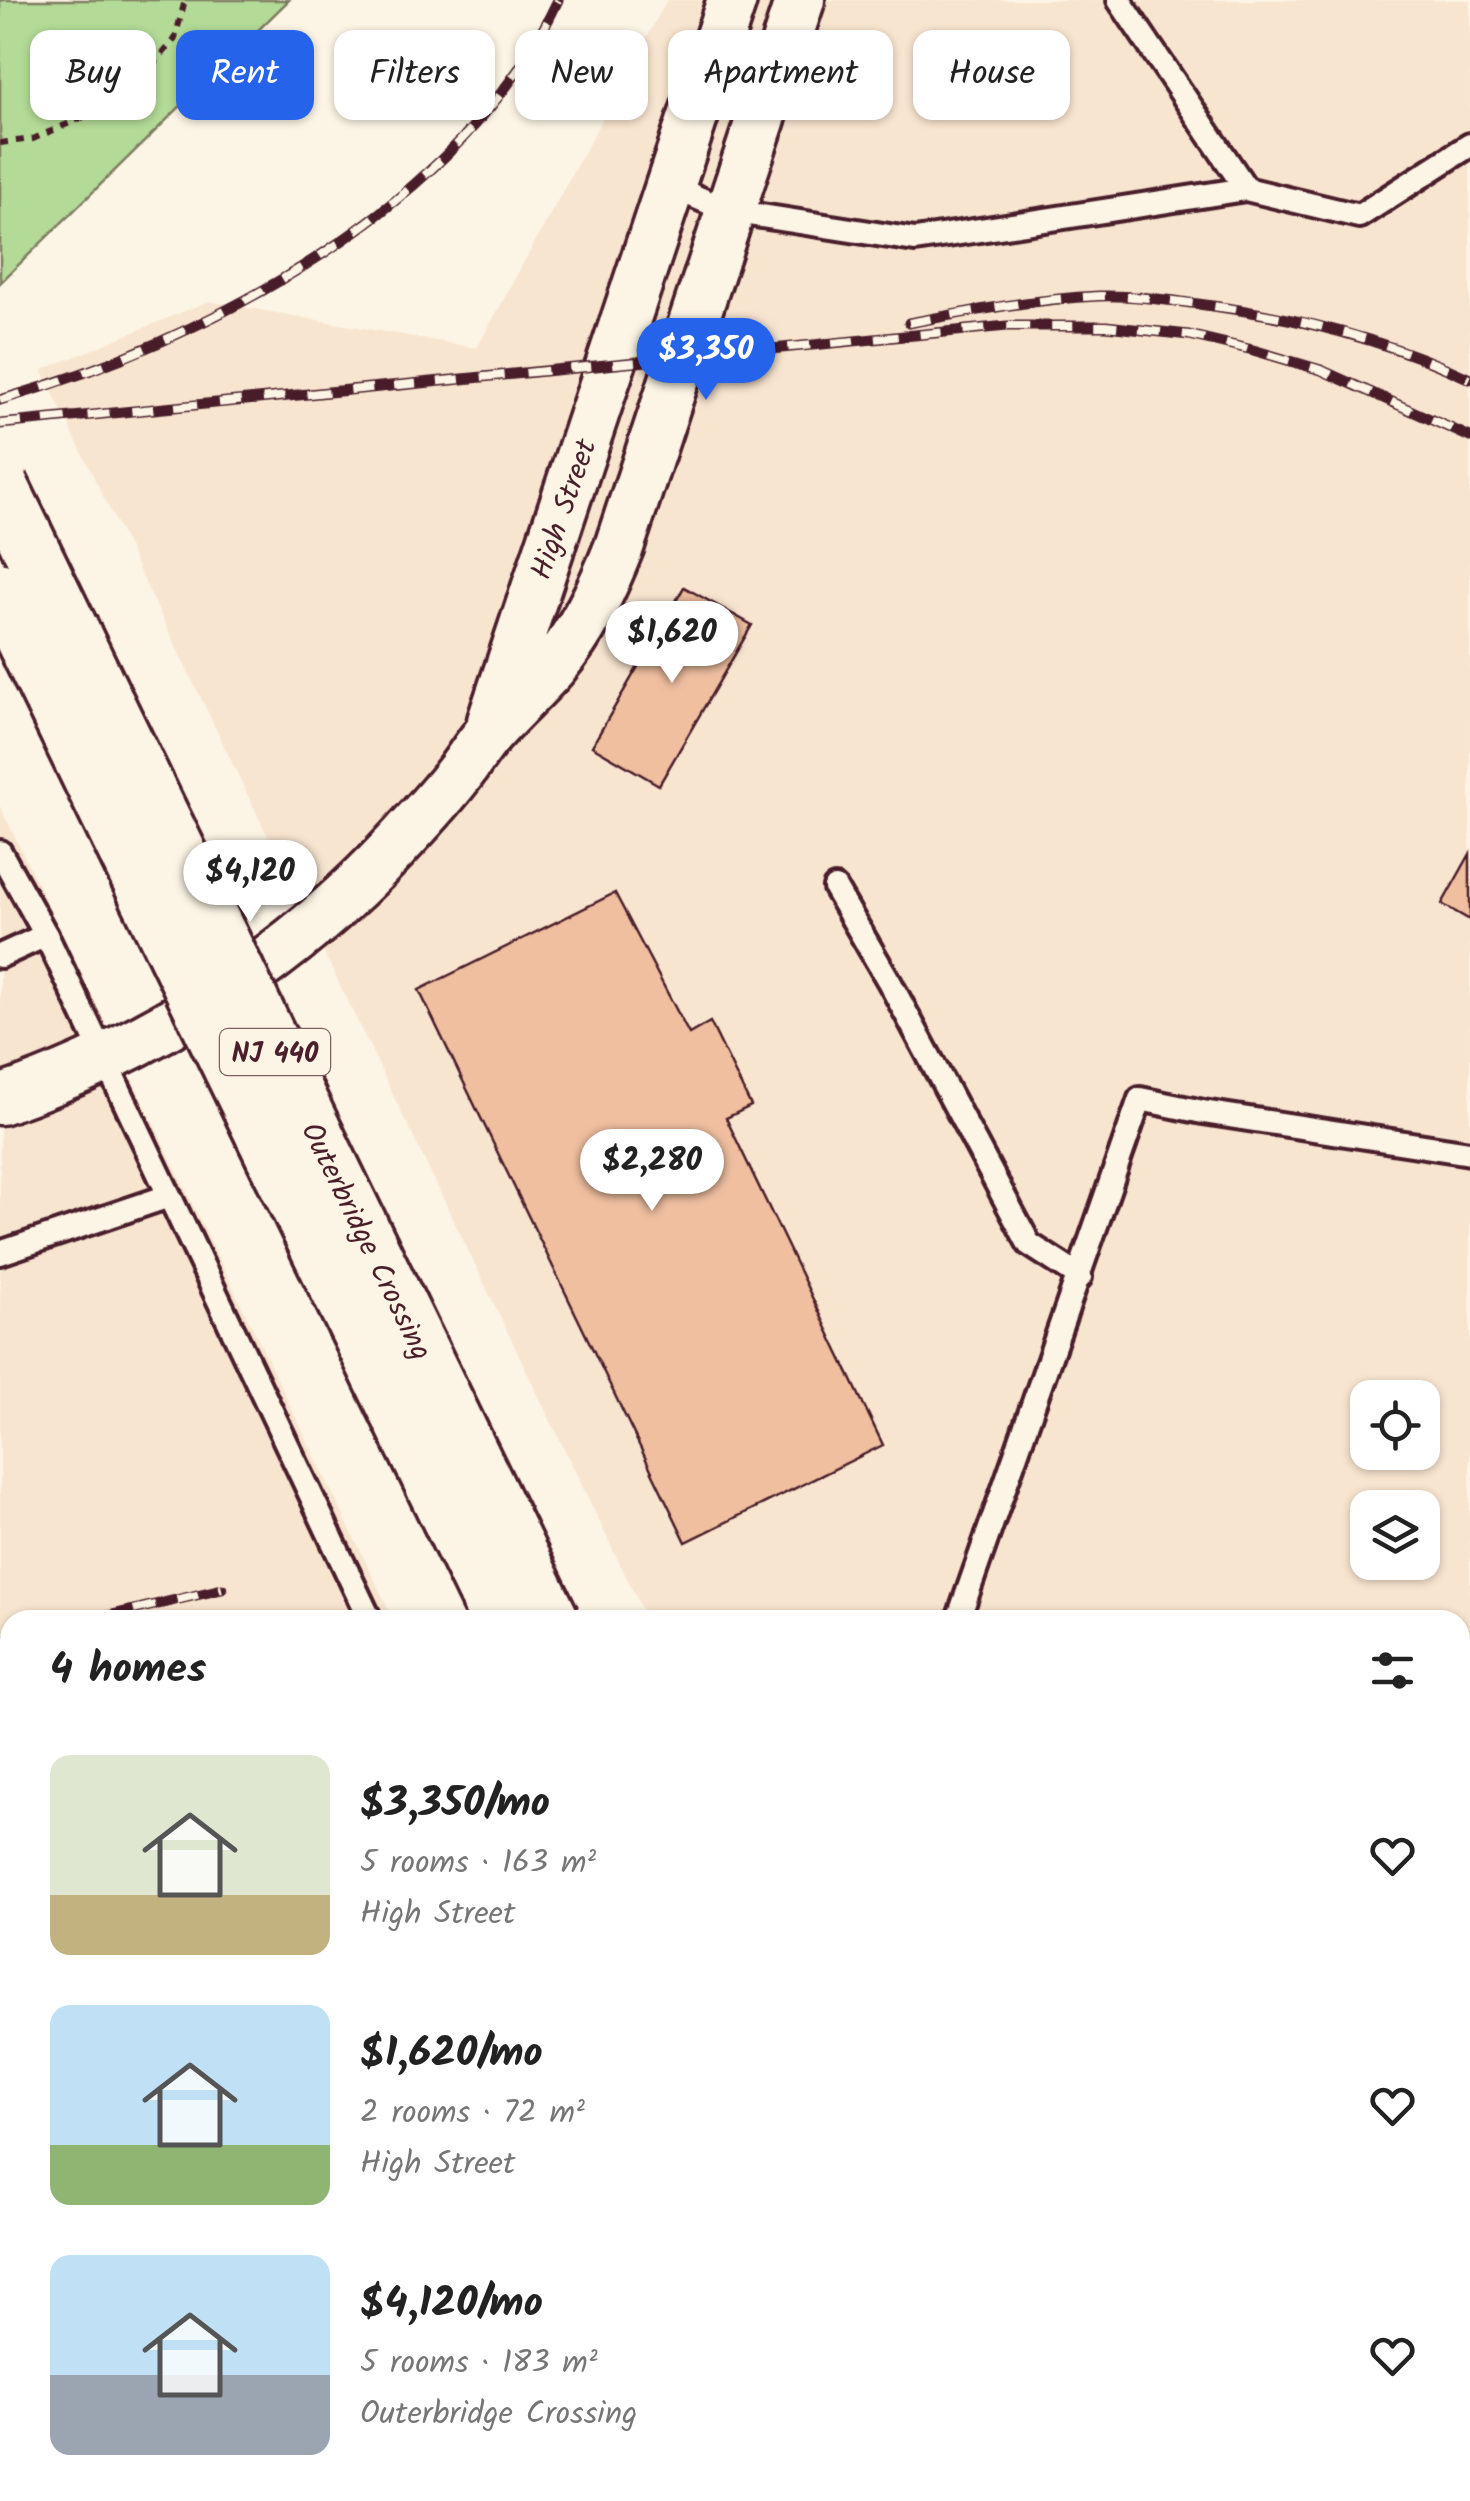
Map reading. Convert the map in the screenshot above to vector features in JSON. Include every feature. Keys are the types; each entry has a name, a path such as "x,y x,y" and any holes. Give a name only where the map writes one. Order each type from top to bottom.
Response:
{"highway":[{"name":"Outerbridge Crossing","path":"0,484 546,1610"},
{"name":"Outerbridge Crossing","path":"0,591 495,1610"}],"street":[{"name":"High Street","path":"488,734 732,0"},
{"name":"High Street","path":"0,1100 104,1058 224,992 318,921 421,818 488,734 574,639 606,580 800,0"}],"lane":[{"path":"1119,0 1246,189"},
{"path":"670,186 729,211 915,240 1246,189 1359,216 1470,145"},
{"path":"0,852 46,935 365,1610"},
{"path":"834,888 890,983 1029,1244 1080,1277"},
{"path":"0,956 46,935"},
{"path":"962,1610 1140,1099 1470,1154"},
{"path":"0,1253 169,1196"}],"path":[{"path":"0,142 33,139 124,98 175,40 185,0"}],"shaded area":[{"path":"667,0 1470,0 1470,1610 642,1610 42,370 209,301 477,348 601,120 648,120 648,35"},
{"path":"0,806 389,1610 0,1610"}],"green space":[{"path":"0,0 289,0 258,30 176,30 176,111 0,283"}],"building":[{"path":"684,587 752,625 659,785 592,746"},
{"path":"1470,854 1470,920 1442,904"},
{"path":"615,893 689,1034 710,1022 751,1106 726,1118 883,1445 686,1542 419,990"}],"railway":[{"path":"0,400 80,374 161,341 243,301 322,254 395,201 461,140 516,73 558,0"},
{"path":"909,323 1051,300 1099,296 1149,298 1268,315 1337,331 1371,340 1470,379"},
{"path":"0,424 1007,326 1106,326 1189,335 1321,370 1470,437"},
{"path":"133,1610 222,1589"}]}
